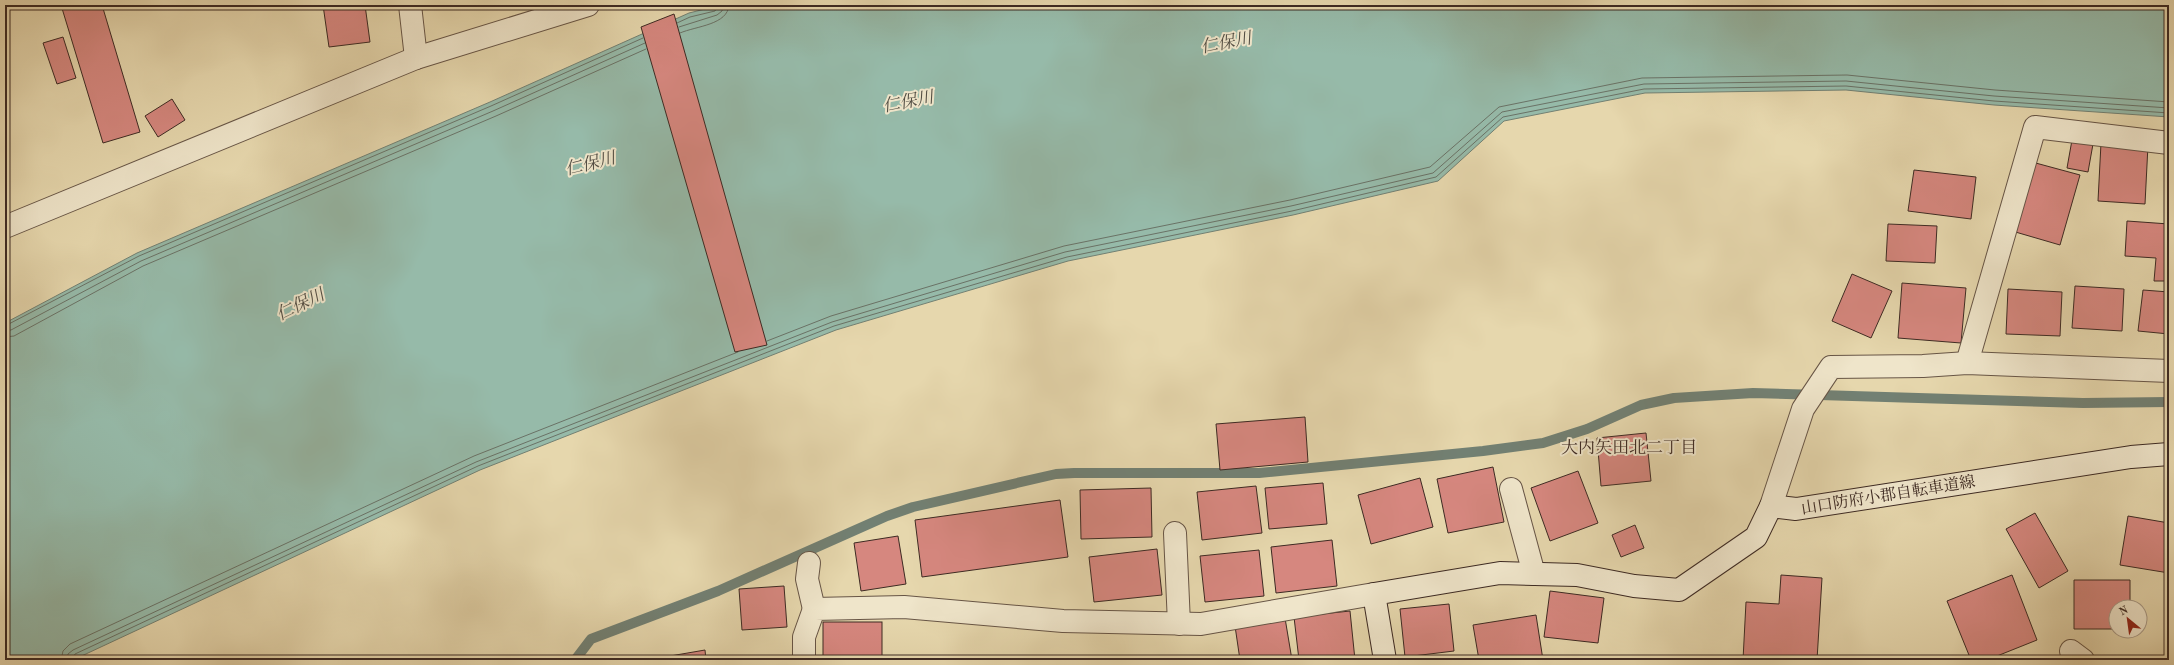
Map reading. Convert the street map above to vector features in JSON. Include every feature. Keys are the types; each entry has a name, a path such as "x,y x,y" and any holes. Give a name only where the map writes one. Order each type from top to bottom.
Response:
{"street":[{"path":"410,5 416,58"},
{"path":"5,228 416,58 588,5"},
{"path":"1967,363 2035,128 2169,143"},
{"path":"814,609 904,607 1063,621 1201,624 1500,574 1577,575 1634,586 1679,590 1756,537 1771,506 1803,409 1831,367 1923,366 1967,363 2169,371"},
{"name":"山口防府小郡自転車道線","path":"1771,506 1796,509 2131,456 2169,454"},
{"path":"1512,489 1534,574"},
{"path":"1175,533 1179,624"},
{"path":"804,660 804,637 814,609 807,579 809,563"},
{"path":"1374,594 1385,660"}],"water":[{"name":"仁保川","path":"721,5 2169,5 2169,117 1994,105 1846,90 1645,93 1504,121 1438,181 1293,215 1068,261 836,330 480,470 73,660 5,660 5,323 137,253 490,102 689,13"}],"building":[{"path":"61,5 102,5 140,132 103,143"},
{"path":"323,5 365,5 370,42 329,47"},
{"path":"674,14 767,345 735,352 641,27"},
{"path":"63,37 76,78 57,84 43,43"},
{"path":"172,99 185,120 158,137 145,116"},
{"path":"2072,140 2093,144 2088,172 2067,168"},
{"path":"2101,143 2148,145 2145,204 2098,201"},
{"path":"2032,162 2080,175 2060,245 2012,231"},
{"path":"1914,170 1976,177 1971,219 1908,211"},
{"path":"2127,221 2169,224 2169,281 2154,281 2156,258 2125,256"},
{"path":"1888,224 1937,226 1935,263 1886,261"},
{"path":"1852,274 1892,291 1871,338 1832,321"},
{"path":"1902,283 1966,288 1961,343 1898,338"},
{"path":"2075,286 2124,289 2122,331 2072,328"},
{"path":"2008,289 2062,292 2060,336 2006,334"},
{"path":"2143,290 2169,292 2169,334 2138,331"},
{"path":"1305,417 1308,462 1220,470 1216,424"},
{"path":"1646,433 1651,481 1601,486 1597,438"},
{"path":"1493,467 1504,522 1448,533 1437,479"},
{"path":"1578,471 1598,523 1550,541 1531,488"},
{"path":"1420,478 1433,527 1371,544 1358,495"},
{"path":"1323,483 1327,524 1269,529 1265,488"},
{"path":"1256,486 1262,533 1202,540 1197,492"},
{"path":"1151,488 1152,537 1081,539 1080,490"},
{"path":"1060,500 1068,557 922,577 915,520"},
{"path":"2035,513 2068,571 2039,588 2006,529"},
{"path":"2128,516 2169,523 2169,573 2120,565"},
{"path":"1635,525 1644,548 1621,557 1612,535"},
{"path":"898,536 906,584 861,591 854,543"},
{"path":"1332,540 1337,586 1276,593 1271,547"},
{"path":"1157,549 1162,595 1094,602 1089,557"},
{"path":"1259,550 1264,596 1205,602 1200,556"},
{"path":"1781,575 1822,578 1817,660 1743,660 1746,602 1779,604"},
{"path":"2012,575 2037,640 1987,660 1971,660 1947,601"},
{"path":"2074,580 2130,580 2130,599 2108,599 2108,629 2074,629"},
{"path":"784,586 787,627 742,630 739,589"},
{"path":"1550,591 1604,598 1598,643 1544,637"},
{"path":"1449,604 1454,651 1405,657 1400,609"},
{"path":"1350,611 1355,660 1299,660 1294,617"},
{"path":"1536,615 1543,660 1479,660 1473,625"},
{"path":"1285,618 1292,660 1240,660 1235,626"},
{"path":"823,622 882,622 882,660 823,660"},
{"path":"705,650 706,660 647,660"}],"waterway":[{"path":"575,660 591,639 718,591 887,516 913,507 1056,474 1259,473 1483,451 1543,443 1587,429 1641,405 1674,398 1753,393 2083,403 2169,402"}],"district":[{"name":"大内矢田北二丁目","path":"1629,447"}]}
